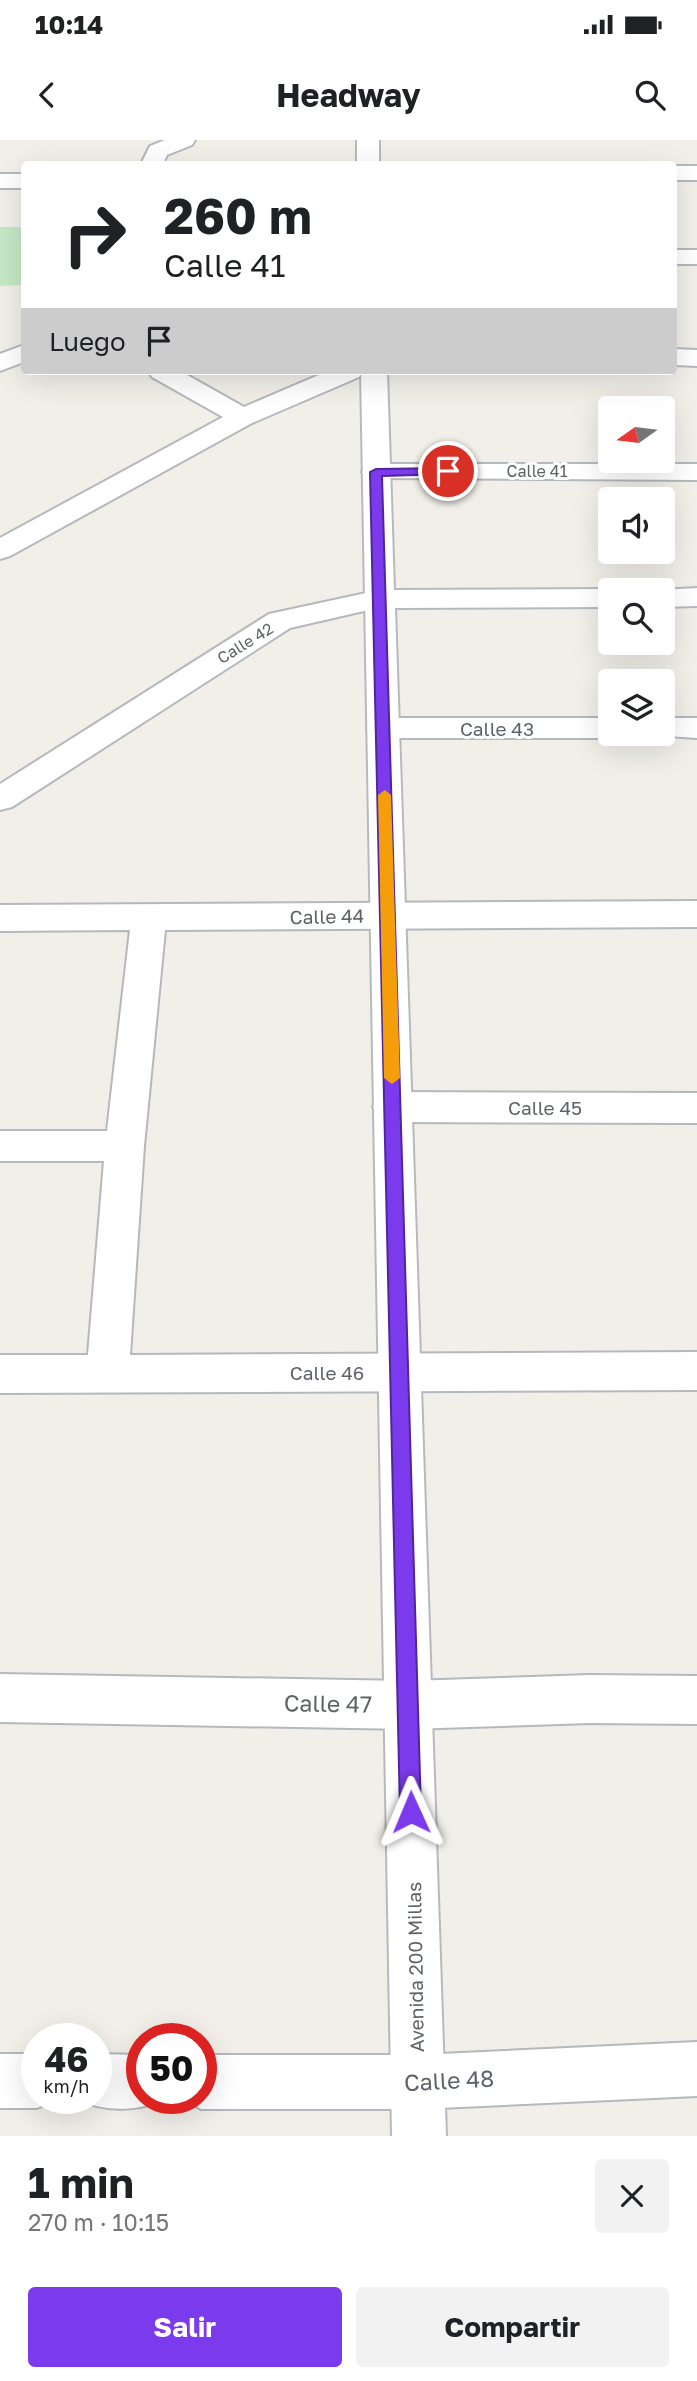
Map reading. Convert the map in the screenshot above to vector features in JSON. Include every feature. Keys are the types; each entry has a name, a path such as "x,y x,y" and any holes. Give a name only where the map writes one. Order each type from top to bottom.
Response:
{"street":[{"path":"153,161 158,151 184,140"},
{"path":"368,140 368,161"},
{"path":"677,173 697,173"},
{"path":"0,181 21,181"},
{"path":"677,257 697,257"},
{"path":"0,363 21,354"},
{"path":"677,357 697,358"},
{"path":"168,375 243,417"},
{"path":"0,550 243,417 341,375"},
{"name":"Avenida 200 Millas","path":"374,375 419,2136"},
{"name":"Calle 41","path":"376,472 697,472"},
{"path":"675,598 697,597"},
{"name":"Calle 42","path":"0,799 280,621 380,599 598,598"},
{"name":"Calle 43","path":"383,729 598,728"},
{"path":"675,728 697,728"},
{"name":"Calle 44","path":"0,918 697,914"},
{"path":"108,1374 125,1146 149,918"},
{"name":"Calle 45","path":"392,1107 697,1108"},
{"path":"0,1146 125,1146"},
{"name":"Calle 46","path":"0,1374 697,1371"},
{"name":"Calle 47","path":"0,1698 408,1704 590,1699 697,1700"},
{"name":"Calle 48","path":"217,2082 418,2082 697,2069"},
{"path":"0,2081 21,2081"}],"green space":[{"path":"0,227 21,227 21,285 0,286"}],"slow traffic":[{"path":"385,795 392,1078"}],"route":[{"path":"411,1812 376,472 448,471"}]}
